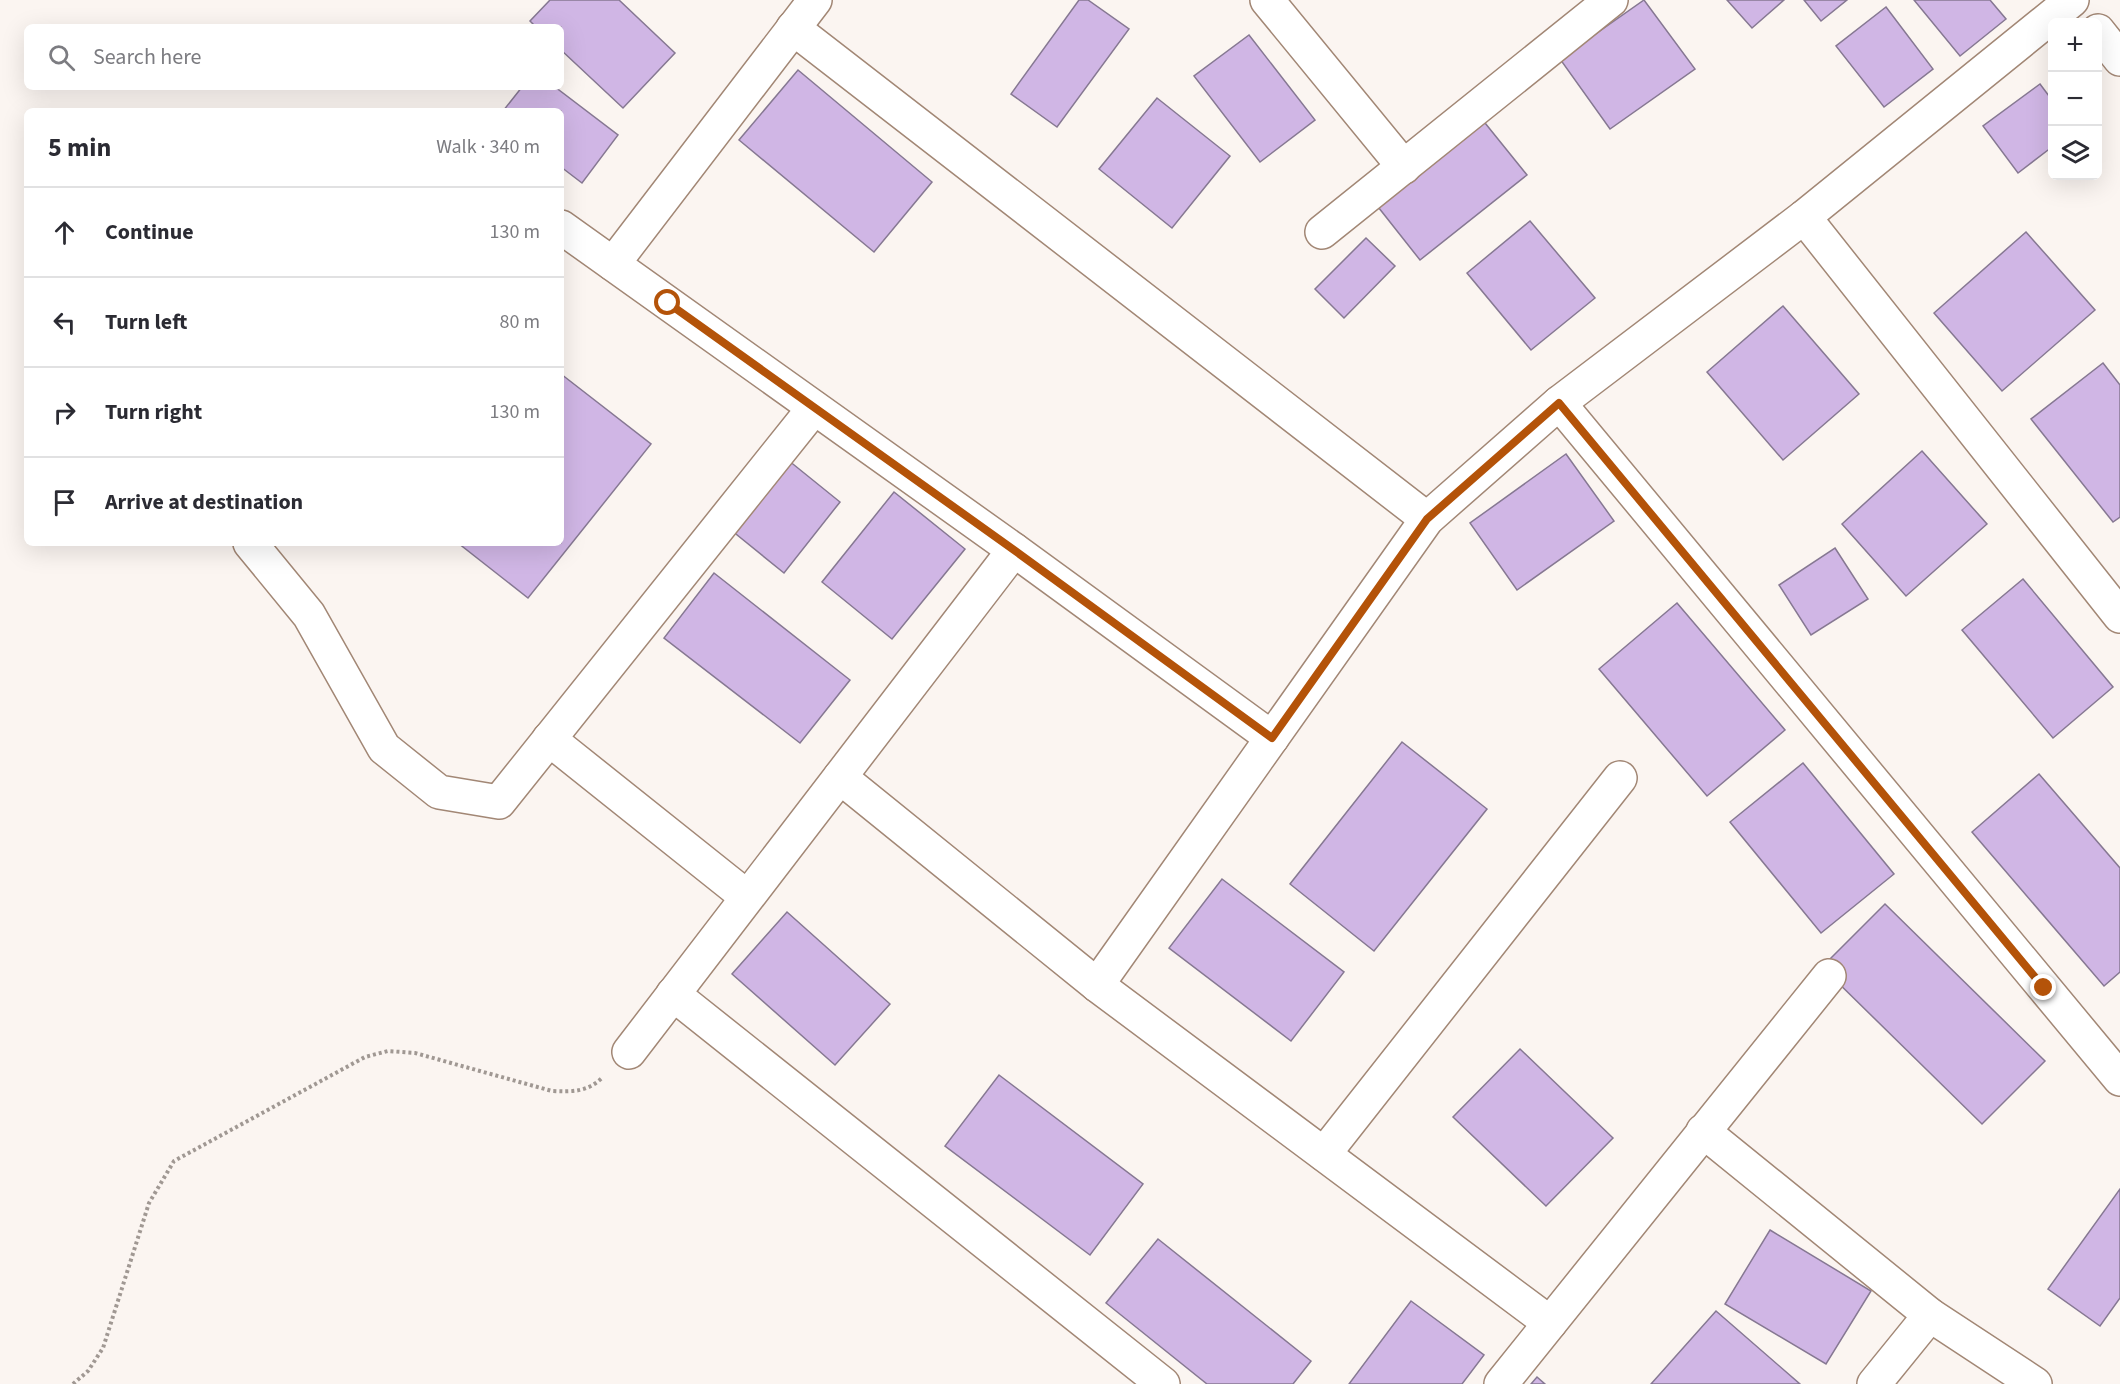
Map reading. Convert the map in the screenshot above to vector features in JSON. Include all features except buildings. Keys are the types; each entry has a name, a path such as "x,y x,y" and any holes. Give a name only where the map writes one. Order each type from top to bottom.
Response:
{"street":[{"path":"613,264 814,0"},
{"path":"1266,0 1404,166"},
{"path":"1322,232 1611,0"},
{"path":"1096,985 1427,519 1559,403 1804,217 2073,0 2088,18"},
{"path":"793,28 1427,519"},
{"path":"2102,37 2120,59"},
{"path":"1804,217 2120,616"},
{"path":"564,229 1014,550 1272,738"},
{"path":"1559,403 2120,1079"},
{"path":"252,546 309,615 384,748 439,792 499,802 814,408"},
{"path":"629,1052 1014,550"},
{"path":"549,739 747,897"},
{"path":"840,777 1096,985 1550,1323"},
{"path":"1324,1154 1620,778"},
{"path":"1501,1384 1829,975"},
{"path":"674,994 1163,1384"},
{"path":"1703,1131 1930,1315 2035,1384"},
{"path":"1874,1384 1930,1315"}],"path":[{"path":"72,1384 88,1371 103,1348 150,1203 174,1161 365,1057 388,1051 415,1053 552,1091 576,1092 593,1087 629,1052"}],"route":[{"path":"668,303 1272,738 1427,519 1559,403 2044,988"}]}
